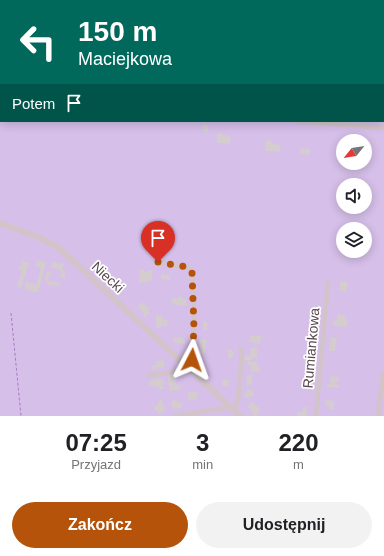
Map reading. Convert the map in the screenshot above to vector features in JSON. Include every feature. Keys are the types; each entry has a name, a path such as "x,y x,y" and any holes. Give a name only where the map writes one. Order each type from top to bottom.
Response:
{"street":[{"path":"309,122 384,128"},
{"name":"Niecki","path":"0,223 44,240 58,248 240,416"},
{"path":"148,375 181,370 187,367 192,360 194,328 192,272 187,267 158,262"},
{"name":"Rumiankowa","path":"316,416 328,282"},
{"path":"175,416 232,408 238,401 242,351 240,348"},
{"path":"378,416 383,373"}],"path":[{"path":"11,313 21,416"}],"shaded area":[{"path":"0,122 384,122 384,416 0,416"}],"building":[{"path":"203,124 208,125 208,132 203,131"},
{"path":"217,132 231,137 230,144 217,143"},
{"path":"266,140 272,141 272,144 281,145 280,152 265,151"},
{"path":"301,148 310,149 310,155 302,154 300,152"},
{"path":"37,260 45,262 38,293 24,289 26,281 36,285 41,268 36,266"},
{"path":"22,261 29,263 21,288 17,286 22,271 19,270"},
{"path":"52,262 64,264 62,270 65,270 65,278 60,277 61,270 51,268"},
{"path":"139,270 144,270 144,272 147,272 153,270 152,280 150,282 139,283"},
{"path":"47,271 51,272 48,281 44,280"},
{"path":"161,274 170,275 170,280 161,279"},
{"path":"48,281 60,282 59,286 47,285"},
{"path":"340,281 348,282 346,291 339,291"},
{"path":"181,296 182,298 186,299 187,305 172,305 172,299"},
{"path":"142,302 150,309 148,311 150,313 145,317 142,315 144,313 138,307"},
{"path":"337,314 345,315 345,319 347,319 347,327 333,326 334,320 337,320"},
{"path":"156,315 163,316 163,319 168,320 167,326 156,328"},
{"path":"203,321 208,322 207,330 203,330"},
{"path":"250,336 261,336 260,344 250,342"},
{"path":"173,338 184,338 185,344 173,343"},
{"path":"330,338 337,338 335,351 329,351"},
{"path":"200,339 207,340 205,353 200,353"},
{"path":"251,348 257,348 257,358 253,357 252,360 244,361 245,356 250,356"},
{"path":"227,349 234,352 232,359 228,358"},
{"path":"163,360 165,365 164,367 153,370 152,365 157,365 156,361"},
{"path":"248,361 258,362 260,372 250,371 251,365 248,365"},
{"path":"176,374 176,385 180,384 181,390 170,391 167,375"},
{"path":"247,374 253,375 251,385 246,385"},
{"path":"330,376 339,377 339,381 335,381 335,384 339,385 339,388 327,387 327,384 331,384"},
{"path":"158,378 163,379 164,385 161,385 164,389 150,386 149,381"},
{"path":"223,379 229,380 228,387 222,386"},
{"path":"247,389 253,390 254,396 244,398"},
{"path":"198,391 197,399 189,401 187,393"},
{"path":"162,400 165,409 163,410 163,413 158,414 157,411 155,411 154,406 158,405 158,401"},
{"path":"177,400 178,403 181,402 182,408 173,410 171,401"},
{"path":"326,400 334,401 334,410 329,409 329,406 326,406"},
{"path":"252,402 260,408 258,411 260,412 257,415 258,416 254,416 252,414 253,412 247,407"},
{"path":"303,407 308,407 307,416 297,416 298,412 303,412"}],"route":[{"path":"158,262 187,267 190,268 192,272 194,328 192,360"}]}
